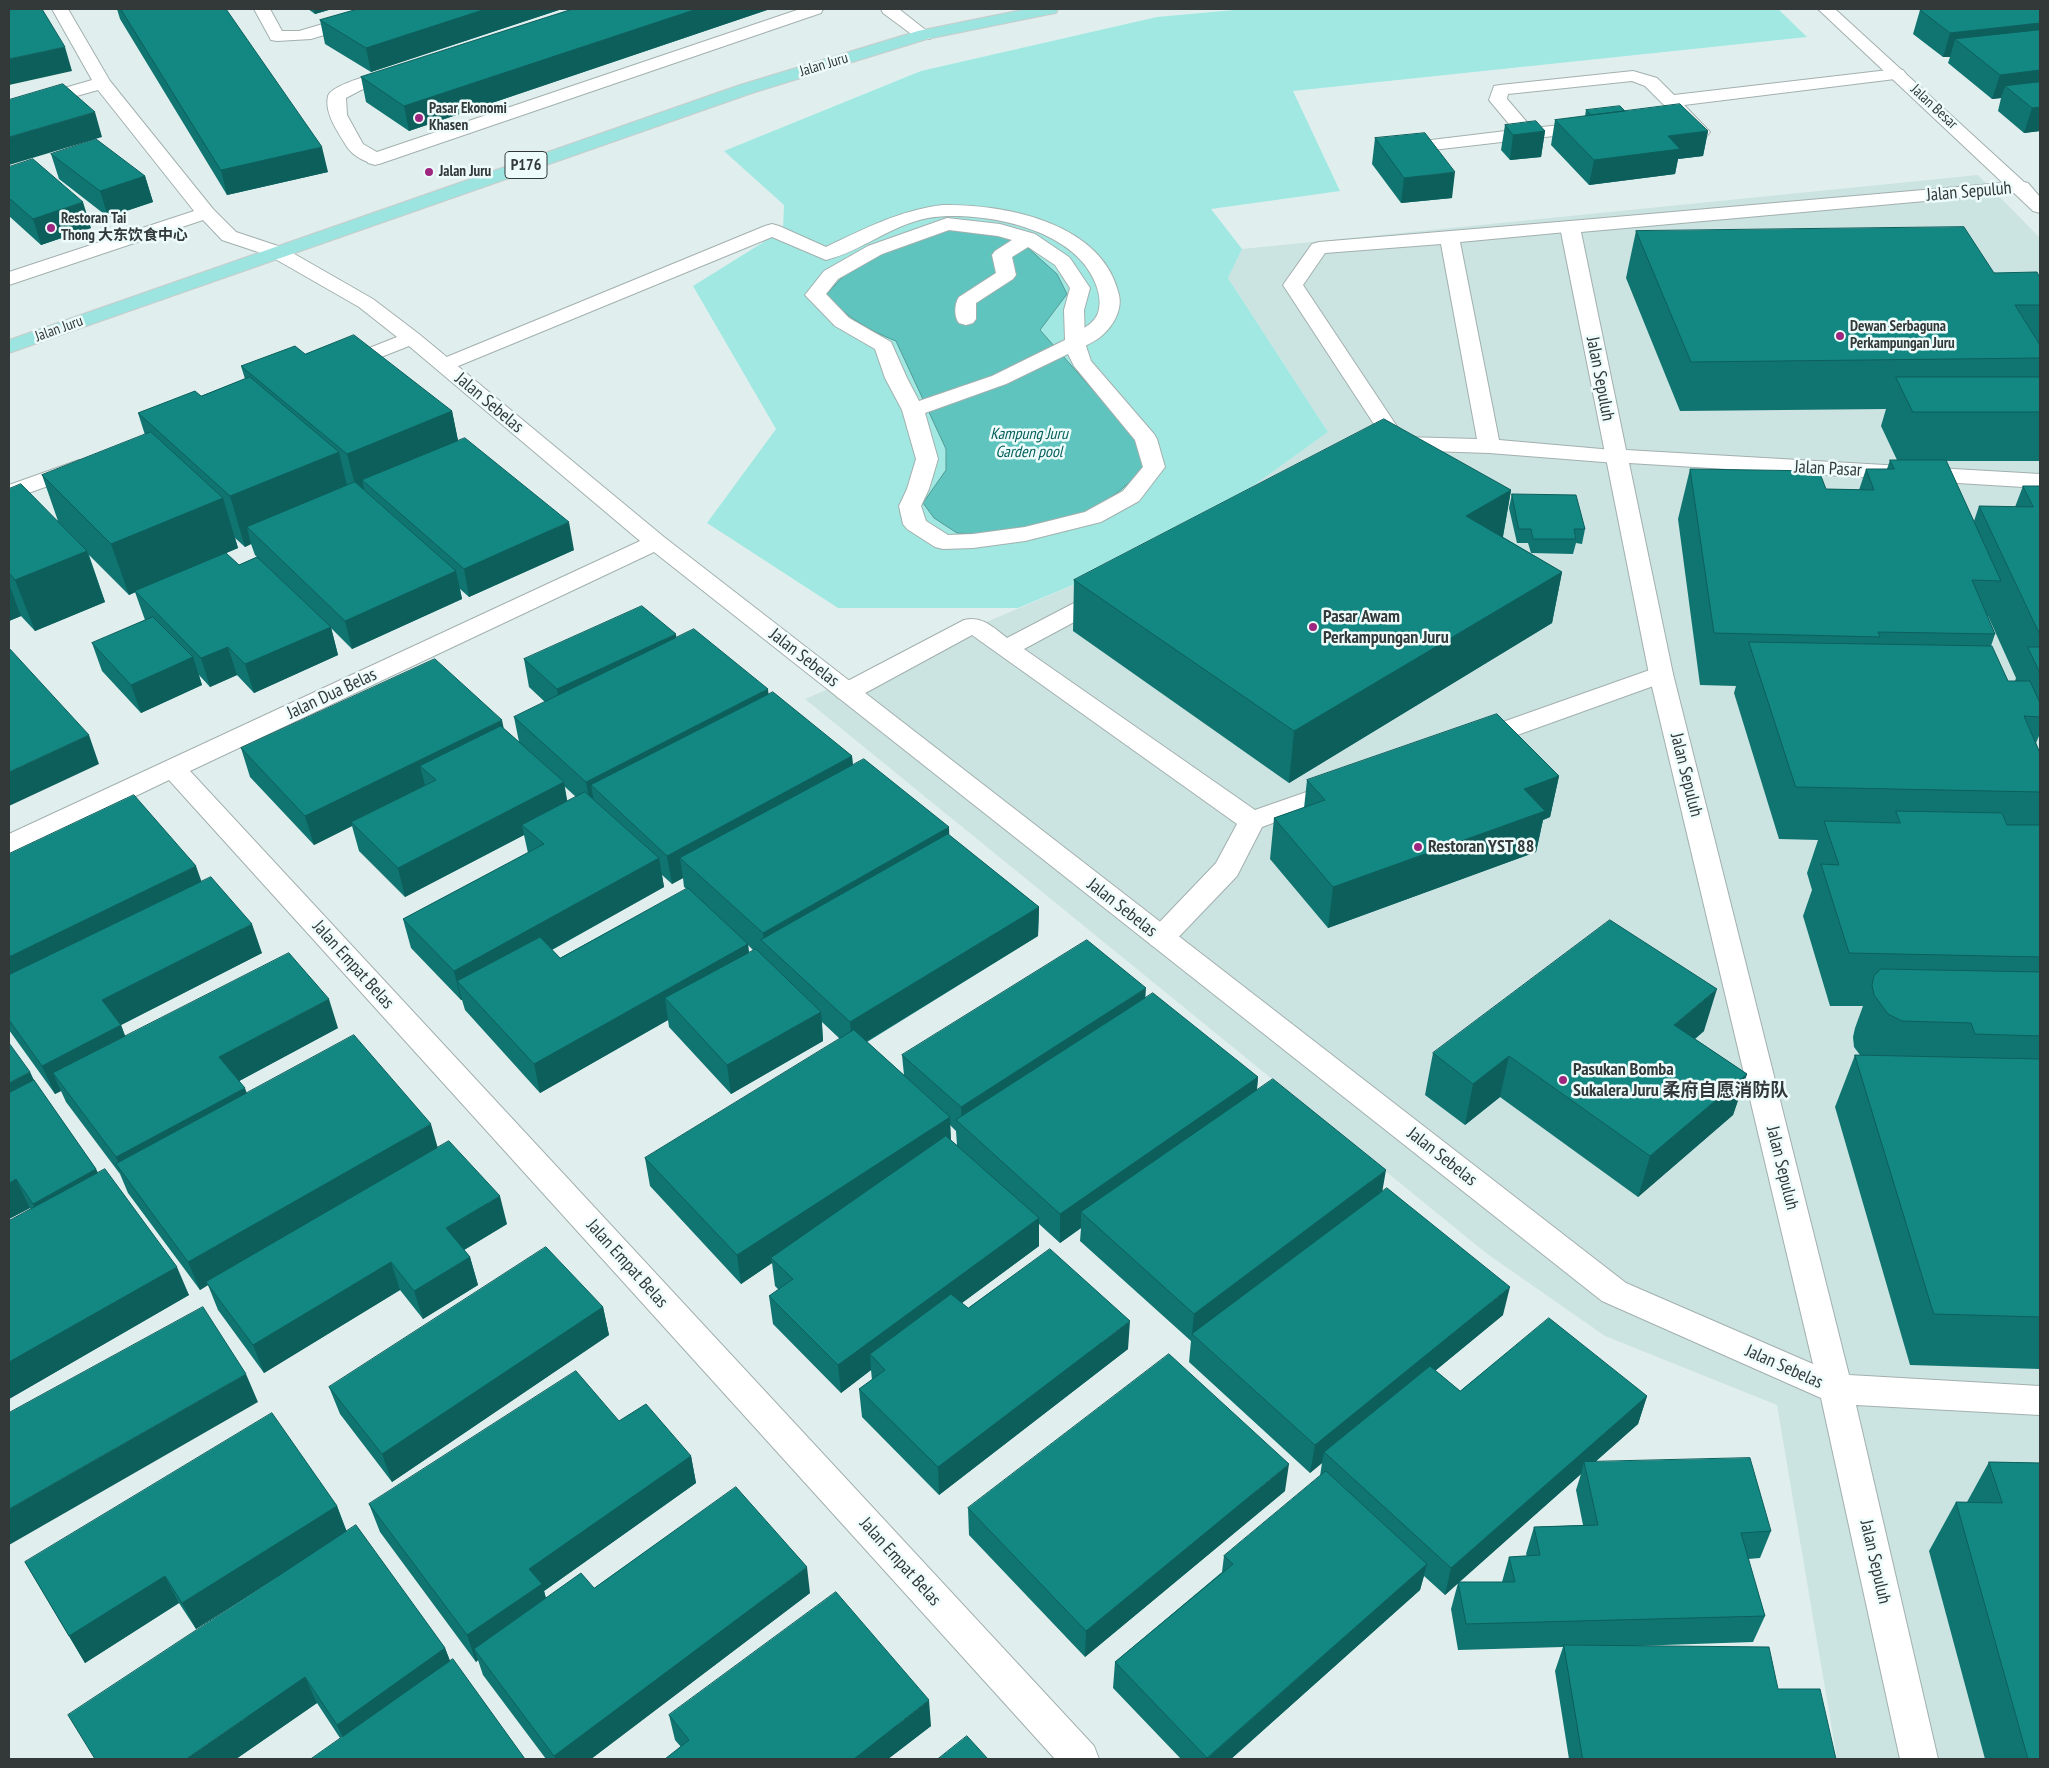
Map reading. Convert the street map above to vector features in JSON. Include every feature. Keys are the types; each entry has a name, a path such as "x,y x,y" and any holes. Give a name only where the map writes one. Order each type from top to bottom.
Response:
{"main road":[{"name":"Jalan Juru","path":"9,347 746,89 924,34 1050,9"}],"street":[{"name":"Jalan Sebelas","path":"60,9 102,83 206,213 229,236 277,252 366,303 412,338 656,542 1614,1292 1836,1390 2040,1400"},
{"path":"262,9 277,36 304,35 391,9"},
{"path":"412,68 355,86 337,96 338,115 356,147 375,159 815,9"},
{"path":"889,9 924,34"},
{"name":"Jalan Besar","path":"1826,9 2021,187 2040,207"},
{"path":"1667,110 1897,74"},
{"path":"1527,134 1498,100 1500,90 1633,76 1651,82 1667,110 1685,116 1706,136"},
{"path":"9,110 102,83"},
{"path":"1396,149 1606,125"},
{"name":"Jalan Sepuluh","path":"1919,1759 1836,1390 1662,674 1570,227 2021,187"},
{"path":"444,365 772,230 826,254 895,222 942,211 977,212 1054,231 1078,247 1095,264 1109,288 1111,308 1100,327 1075,342 999,380 913,410"},
{"path":"9,279 206,213"},
{"path":"948,224 1000,230 1028,238 1062,260 1080,288 1074,310 1075,342 1081,362 1146,439 1154,467 1130,496 1093,517 1026,534 973,541 943,542 915,524 910,506 918,489 927,459 913,410 896,378 884,346 842,322 815,295 831,275 875,250 948,224"},
{"path":"1373,454 1397,443 1293,285 1319,248 1570,227"},
{"path":"1449,237 1489,446"},
{"path":"966,319 966,301 1006,275 1002,255 1028,238"},
{"path":"322,373 412,338"},
{"name":"Jalan Pasar","path":"1397,443 1489,446 1616,456 2040,481"},
{"path":"9,494 98,459"},
{"name":"Jalan Dua Belas","path":"9,845 656,542"},
{"path":"1007,648 1130,582"},
{"path":"846,692 973,625 1252,822"},
{"path":"1457,748 1662,674"},
{"name":"Jalan Empat Belas","path":"173,768 1080,1759"},
{"path":"1161,938 1227,868 1252,822 1364,781"}],"shaded area":[{"path":"1245,9 1778,9 1807,37 1293,91 1340,191 1211,209 1242,249 1228,278 1328,432 1175,542 1018,608 838,608 707,523 776,429 693,286 783,230 784,205 724,151 921,71 1157,17"},
{"path":"1978,175 2040,238 2040,1759 1837,1759 1777,1405 1605,1336 1486,1253 805,699 1175,542 1328,432 1228,278 1242,249"}],"water":[{"name":"Kampung Juru Garden pool","path":"946,228 1017,238 1057,274 1067,294 1040,330 1137,440 1144,470 1117,493 1081,516 1003,535 957,533 934,518 923,503 946,470 946,449 896,341 858,322 825,296 846,273 893,246"}],"building":[{"path":"9,9 42,9 65,47 9,59"},
{"path":"121,9 226,9 322,147 221,170"},
{"path":"358,9 486,9 366,48 320,20"},
{"path":"573,9 697,9 404,106 361,77"},
{"path":"2040,9 2040,23 1950,33 1920,10"},
{"path":"2040,30 2040,70 2000,75 1955,39"},
{"path":"2040,82 2040,107 2032,108 2005,86"},
{"path":"63,84 95,112 9,137 9,100"},
{"path":"1680,104 1708,131 1668,136 1680,149 1594,160 1555,120"},
{"path":"1620,106 1625,111 1591,115 1586,110"},
{"path":"1536,121 1545,131 1513,135 1505,125"},
{"path":"1425,133 1455,172 1404,178 1375,138"},
{"path":"96,139 145,176 100,191 51,154"},
{"path":"33,159 83,202 33,219 9,198 9,167"},
{"path":"1964,227 1994,273 2037,272 2040,278 2040,305 2015,305 2040,345 2040,358 1691,362 1636,231"},
{"path":"354,335 452,411 347,454 241,366 295,346 305,354"},
{"path":"250,377 339,452 230,496 138,413 195,391 201,396"},
{"path":"1896,377 2040,377 2040,412 1913,412"},
{"name":"Pasar Awam Perkampungan Juru","path":"1384,419 1511,490 1466,516 1562,572 1294,731 1074,580"},
{"path":"151,432 223,498 111,544 42,475"},
{"path":"465,438 569,522 464,569 362,480"},
{"path":"1890,460 1946,460 2001,581 1972,580 1995,634 1878,632 1880,637 1714,633 1690,469 1819,471 1826,489 1874,490 1866,469 1894,469"},
{"path":"355,482 456,571 345,621 247,527"},
{"path":"21,484 87,551 15,580 9,573 9,489"},
{"path":"2023,486 2040,486 2040,635 1979,506 2033,507"},
{"path":"1512,494 1576,495 1585,529 1574,529 1576,539 1533,539 1531,529 1519,529"},
{"path":"226,553 239,565 257,557 331,627 245,664 228,647 201,658 135,591"},
{"path":"642,606 676,634 557,689 524,659"},
{"path":"153,617 193,657 131,685 92,643"},
{"path":"694,629 768,689 586,782 514,717"},
{"path":"1749,642 1992,646 2008,681 2030,681 2040,703 2040,717 2024,716 2040,753 2040,792 1796,787"},
{"path":"2028,647 2040,647 2040,673"},
{"path":"9,648 89,735 9,772"},
{"path":"435,659 502,720 305,816 241,748"},
{"path":"773,692 852,756 667,856 591,785"},
{"name":"Restoran YST 88","path":"1497,714 1559,776 1524,789 1545,811 1333,887 1274,818 1325,800 1307,780"},
{"path":"501,726 564,782 398,868 351,822 436,780 420,766"},
{"path":"864,759 949,827 763,933 680,858"},
{"path":"585,792 659,858 454,971 403,919 544,844 522,825"},
{"path":"134,795 196,866 9,957 9,854"},
{"path":"1896,811 2002,813 2007,825 2040,825 2040,957 1849,953 1821,864 1839,865 1824,821 1900,823"},
{"path":"948,834 1039,907 850,1022 761,940"},
{"path":"211,877 252,924 102,1000 121,1025 42,1066 9,1020 9,975"},
{"path":"688,888 748,944 534,1064 457,981 540,937 560,958"},
{"name":"Pasukan Bomba Sukalera Juru 柔府自愿消防队","path":"1610,920 1717,989 1674,1025 1747,1074 1650,1156 1509,1056 1473,1084 1433,1053"},
{"path":"1087,940 1146,988 961,1107 902,1055"},
{"path":"756,949 821,1012 727,1065 665,998"},
{"path":"289,953 329,999 219,1057 245,1088 116,1157 53,1073"},
{"path":"1881,969 2040,972 2040,1036 1975,1034 1971,1023 1902,1021 1888,1014 1874,995 1872,985 1874,976"},
{"path":"1153,993 1258,1077 1060,1214 956,1120"},
{"path":"854,1030 950,1117 737,1255 645,1158"},
{"path":"354,1035 431,1124 188,1262 116,1164"},
{"path":"9,1043 30,1072 9,1083"},
{"path":"1855,1055 2040,1059 2040,1317 1934,1314"},
{"path":"1273,1079 1386,1170 1194,1314 1081,1212"},
{"path":"34,1080 96,1169 33,1204 16,1179 9,1183 9,1093"},
{"path":"946,1136 1039,1218 838,1365 769,1296 793,1279 771,1258"},
{"path":"449,1141 500,1196 446,1228 470,1257 414,1291 391,1262 253,1345 206,1282"},
{"path":"105,1169 177,1267 9,1362 9,1221"},
{"path":"1387,1188 1510,1287 1315,1445 1192,1334"},
{"path":"546,1247 603,1307 382,1454 329,1387"},
{"path":"1050,1249 1130,1321 938,1467 859,1389 885,1370 870,1354 951,1294 968,1308"},
{"path":"203,1307 246,1374 9,1509 9,1413"},
{"path":"1549,1318 1647,1396 1451,1568 1324,1452 1430,1366 1460,1391"},
{"path":"1169,1354 1289,1464 1086,1631 968,1508"},
{"path":"576,1371 619,1421 646,1404 691,1456 529,1569 542,1584 467,1635 369,1504"},
{"path":"272,1413 337,1506 182,1603 165,1576 69,1636 25,1562"},
{"path":"1750,1458 1771,1531 1741,1533 1765,1616 1466,1624 1458,1582 1515,1582 1509,1557 1540,1555 1534,1527 1598,1525 1584,1462"},
{"path":"1989,1462 2040,1463 2040,1759 2028,1759 1956,1502 2002,1503"},
{"path":"1326,1471 1427,1564 1207,1758 1115,1662 1233,1564 1224,1556"},
{"path":"736,1487 807,1567 554,1756 474,1649 581,1573 594,1588"},
{"path":"356,1525 445,1648 337,1725 305,1677 186,1759 95,1759 68,1715"},
{"path":"836,1592 929,1700 854,1759 665,1759 689,1740 669,1715"},
{"path":"1564,1645 1769,1647 1778,1689 1820,1689 1836,1759 1583,1759"},
{"path":"453,1659 525,1759 311,1759"},
{"path":"967,1736 988,1759 938,1759"}],"place":[{"name":"Pasar Ekonomi Khasen","path":"419,118"},
{"name":"Jalan Juru","path":"429,172"},
{"name":"Restoran Tai Thong 大东饮食中心","path":"51,228"},
{"name":"Dewan Serbaguna Perkampungan Juru","path":"1840,336"},
{"name":"Pasar Awam Perkampungan Juru","path":"1313,627"},
{"name":"Restoran YST 88","path":"1418,847"},
{"name":"Pasukan Bomba Sukalera Juru 柔府自愿消防队","path":"1563,1080"}]}
